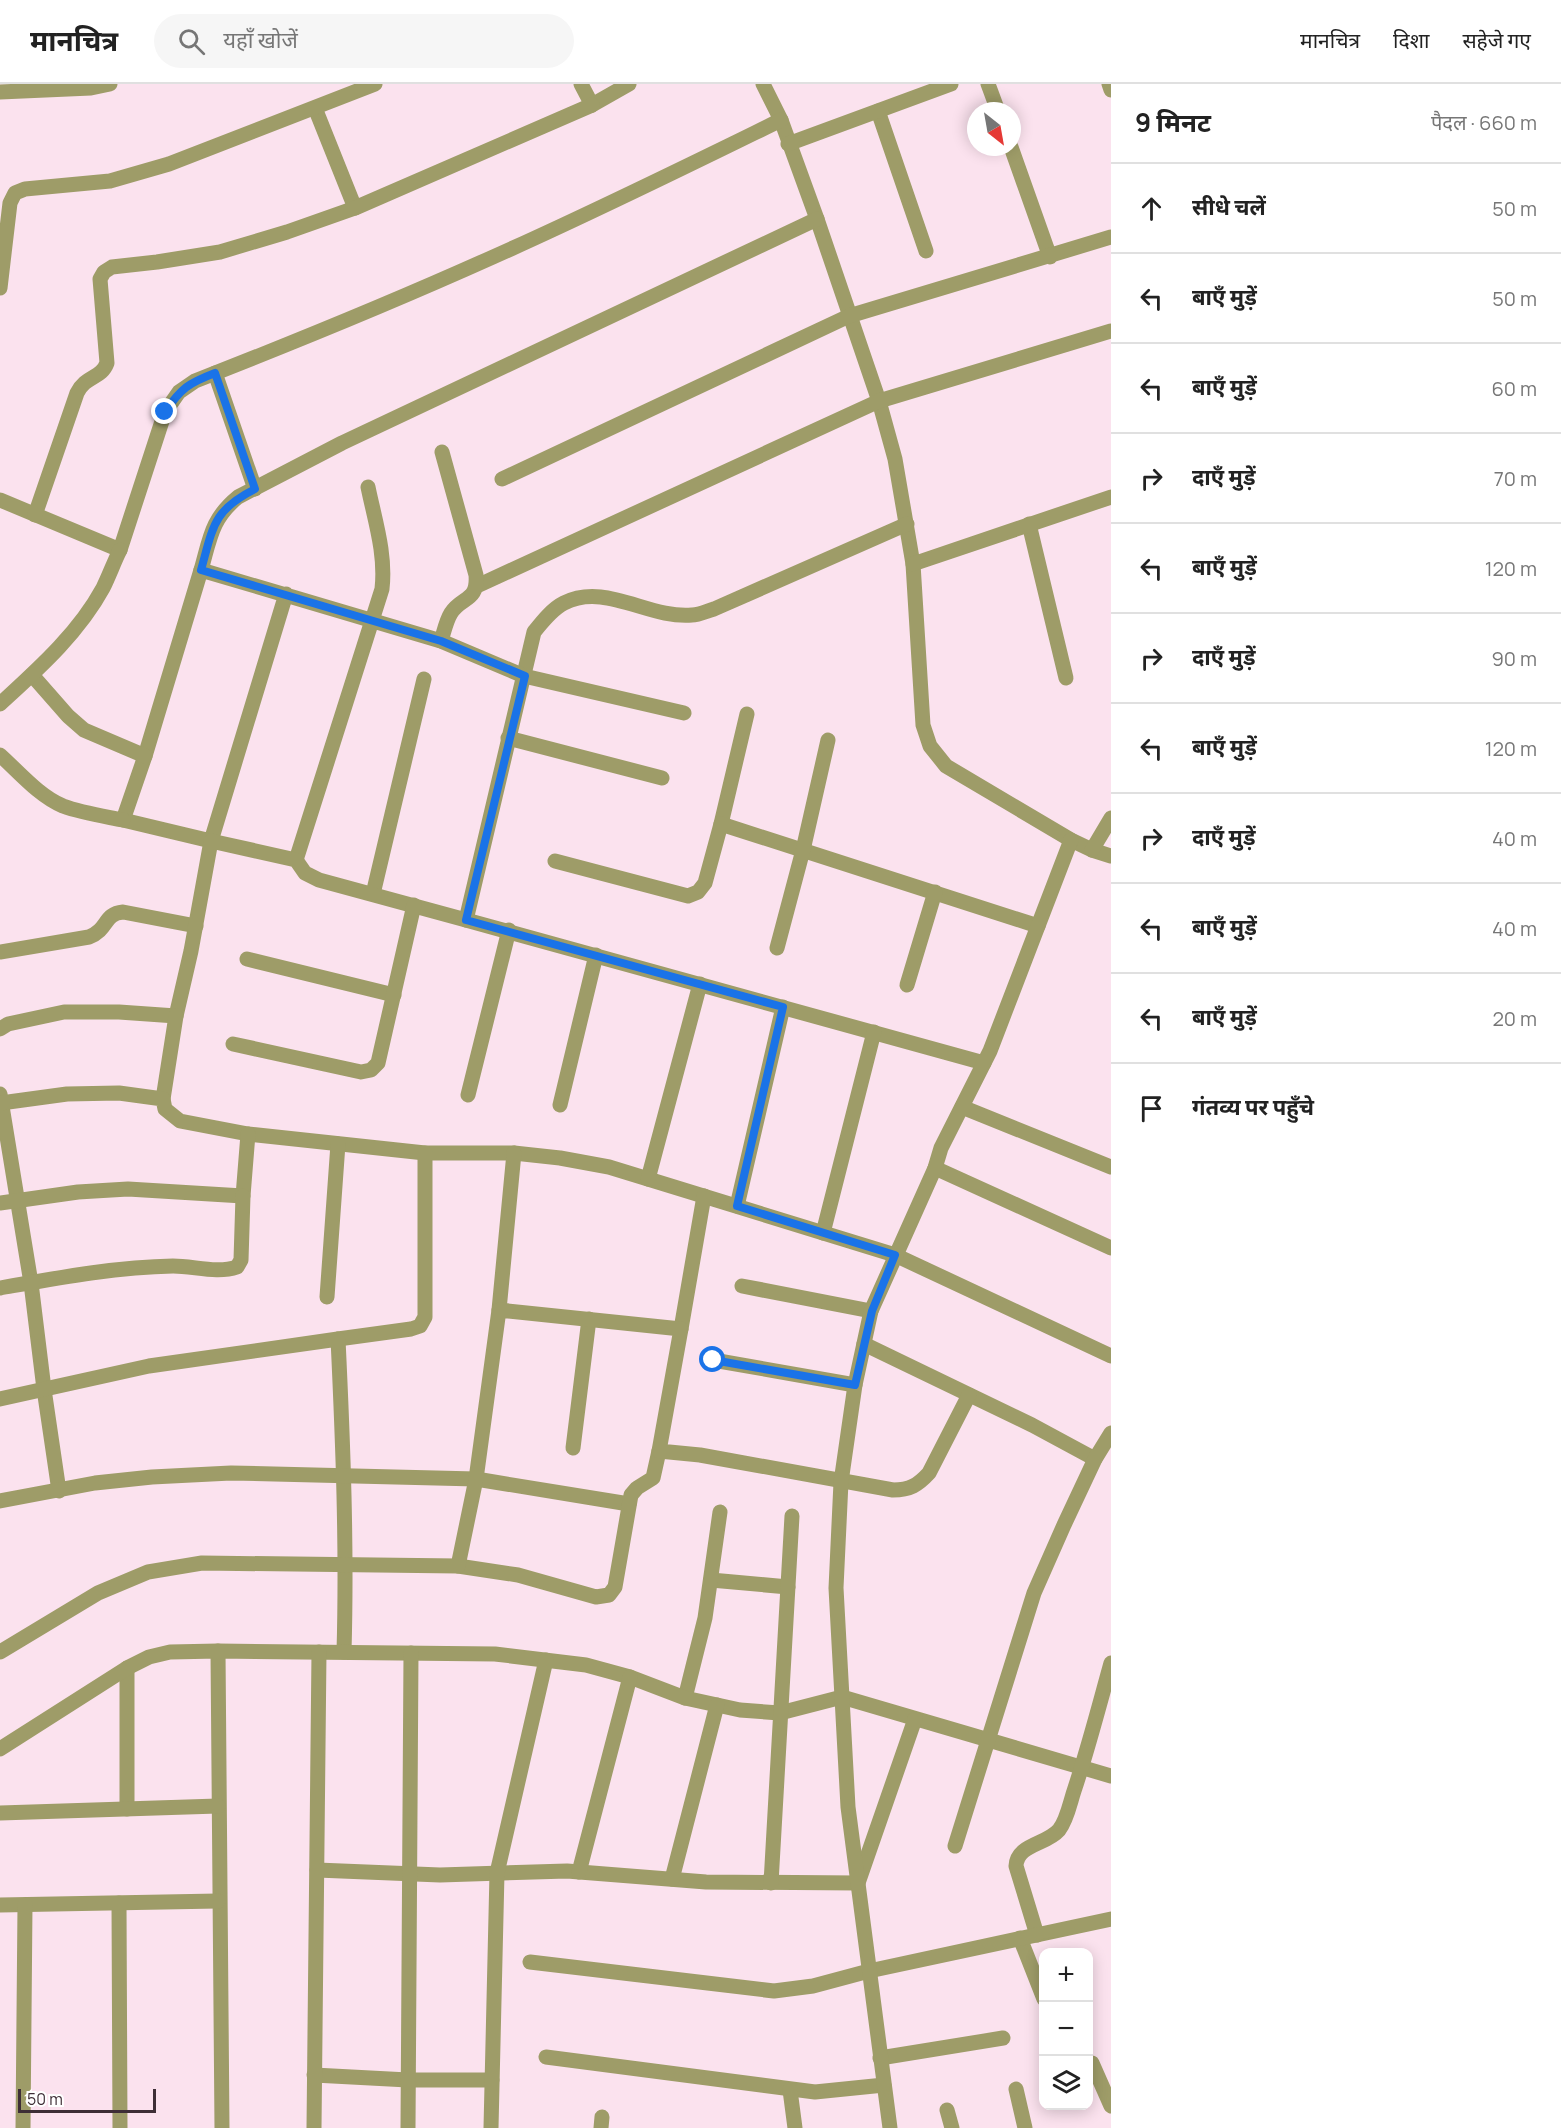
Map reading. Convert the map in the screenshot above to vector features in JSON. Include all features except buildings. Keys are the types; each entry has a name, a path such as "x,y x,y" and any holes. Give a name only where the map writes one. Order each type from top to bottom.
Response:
{"street":[{"path":"0,92 91,88 110,84"},
{"path":"0,288 10,203 15,193 25,189 110,181 169,164 375,84"},
{"path":"581,84 592,105"},
{"path":"35,515 77,393 82,384 104,370 107,363 100,279 104,272 112,267 220,252 356,208 592,105 629,84"},
{"path":"763,84 781,120 817,219 879,402 895,459 913,564 923,725 930,746 946,766 1071,840 1111,856"},
{"path":"788,144 951,84"},
{"path":"988,84 995,102"},
{"path":"1109,84 1111,90"},
{"path":"315,108 356,208"},
{"path":"878,111 926,251"},
{"path":"0,704 32,675 70,635 102,589 120,550 165,412 179,392 195,381 328,328 492,257 626,196 781,120"},
{"path":"1014,156 1050,257"},
{"path":"123,820 145,756 215,522 225,508 238,497 342,443 817,219"},
{"path":"502,479 849,316 1111,237"},
{"path":"477,586 879,402 1111,331"},
{"path":"215,373 255,489"},
{"path":"441,641 450,614 474,593 477,586 476,575 442,452"},
{"path":"296,860 382,589 383,554 368,487"},
{"path":"913,564 1111,497"},
{"path":"0,500 120,550"},
{"path":"466,920 534,632 547,617 562,604 578,598 598,596 675,615 694,615 714,609 907,524"},
{"path":"1029,524 1066,678"},
{"path":"201,570 441,641 525,676 684,713"},
{"path":"286,594 211,841 196,926 176,1016 163,1099 165,1108 180,1121 248,1134 425,1153 514,1153 609,1167 895,1255 1111,1356"},
{"path":"32,675 68,716 84,730 145,756"},
{"path":"373,894 423,679"},
{"path":"555,861 688,896 698,892 705,883 747,714"},
{"path":"508,738 662,778"},
{"path":"777,948 803,850 828,740"},
{"path":"0,755 43,794 61,805 296,860 305,873 319,880 509,930 984,1063"},
{"path":"1092,850 1111,818"},
{"path":"721,824 1038,926"},
{"path":"890,2128 848,1807 836,1588 841,1482 855,1385 872,1311 935,1168 941,1148 984,1063 1071,840"},
{"path":"908,985 934,892"},
{"path":"233,1044 362,1071 371,1070 378,1063 414,905"},
{"path":"0,952 88,937 98,933 115,912 196,926"},
{"path":"468,1095 509,930"},
{"path":"560,1105 596,955"},
{"path":"247,959 394,994"},
{"path":"648,1179 700,984"},
{"path":"737,1206 783,1007"},
{"path":"0,1029 8,1024 64,1012 119,1011 176,1016"},
{"path":"823,1233 874,1032"},
{"path":"59,1491 31,1282 1,1098 119,1093 163,1099"},
{"path":"962,1107 1111,1167"},
{"path":"0,1288 121,1269 175,1266 228,1270 237,1267 241,1260 248,1134"},
{"path":"327,1297 338,1143"},
{"path":"0,1399 149,1366 420,1326 425,1317 425,1153"},
{"path":"458,1566 476,1479 499,1310 514,1153"},
{"path":"935,1168 1111,1248"},
{"path":"0,1203 78,1192 128,1189 243,1196"},
{"path":"0,1652 99,1593 148,1572 202,1563 458,1566 518,1575 596,1597 609,1595 615,1587 631,1495 652,1478 659,1451 704,1196"},
{"path":"742,1286 872,1311"},
{"path":"499,1310 681,1329"},
{"path":"573,1448 589,1319"},
{"path":"338,1339 345,1477 344,1652"},
{"path":"864,1344 1032,1425 1095,1459"},
{"path":"713,1360 855,1385"},
{"path":"659,1451 700,1455 841,1482 907,1490 920,1483 929,1473 969,1395"},
{"path":"955,1846 1034,1593 1095,1459 1111,1432"},
{"path":"0,1501 95,1484 152,1477 231,1473 476,1479 629,1504"},
{"path":"685,1698 705,1618 720,1512"},
{"path":"771,1882 792,1516"},
{"path":"711,1580 788,1587"},
{"path":"218,1651 218,1901 222,2128"},
{"path":"0,1749 127,1668 149,1657 170,1652 495,1654 586,1665 630,1677 685,1698 740,1710 780,1713 842,1697 1111,1776"},
{"path":"314,2128 320,1652"},
{"path":"408,2128 411,1653"},
{"path":"491,2128 497,1873 546,1660"},
{"path":"1037,1935 1016,1866 1016,1858 1023,1850 1059,1830 1065,1818 1082,1768 1111,1663"},
{"path":"127,1668 127,1809"},
{"path":"579,1872 630,1677"},
{"path":"672,1879 717,1705"},
{"path":"858,1883 915,1719"},
{"path":"0,1813 218,1806"},
{"path":"317,1870 408,1874 579,1872 706,1882 858,1883"},
{"path":"0,1905 218,1901"},
{"path":"119,1903 120,2128"},
{"path":"23,2128 25,1905"},
{"path":"530,1962 774,1991 813,1986 869,1971 1111,1919"},
{"path":"1020,1938 1039,1987"},
{"path":"880,2058 1003,2038"},
{"path":"546,2057 790,2090 815,2092 884,2085"},
{"path":"1093,2065 1111,2106"},
{"path":"314,2075 408,2080 492,2080"},
{"path":"1016,2089 1025,2128"},
{"path":"790,2090 795,2128"},
{"path":"947,2110 951,2128"}],"route":[{"path":"165,412 179,392 195,381 215,373 255,489 238,497 225,508 215,522 201,570 441,641 525,676 508,738 466,920 783,1007 737,1206 895,1255 872,1311 855,1385 713,1360"}]}
